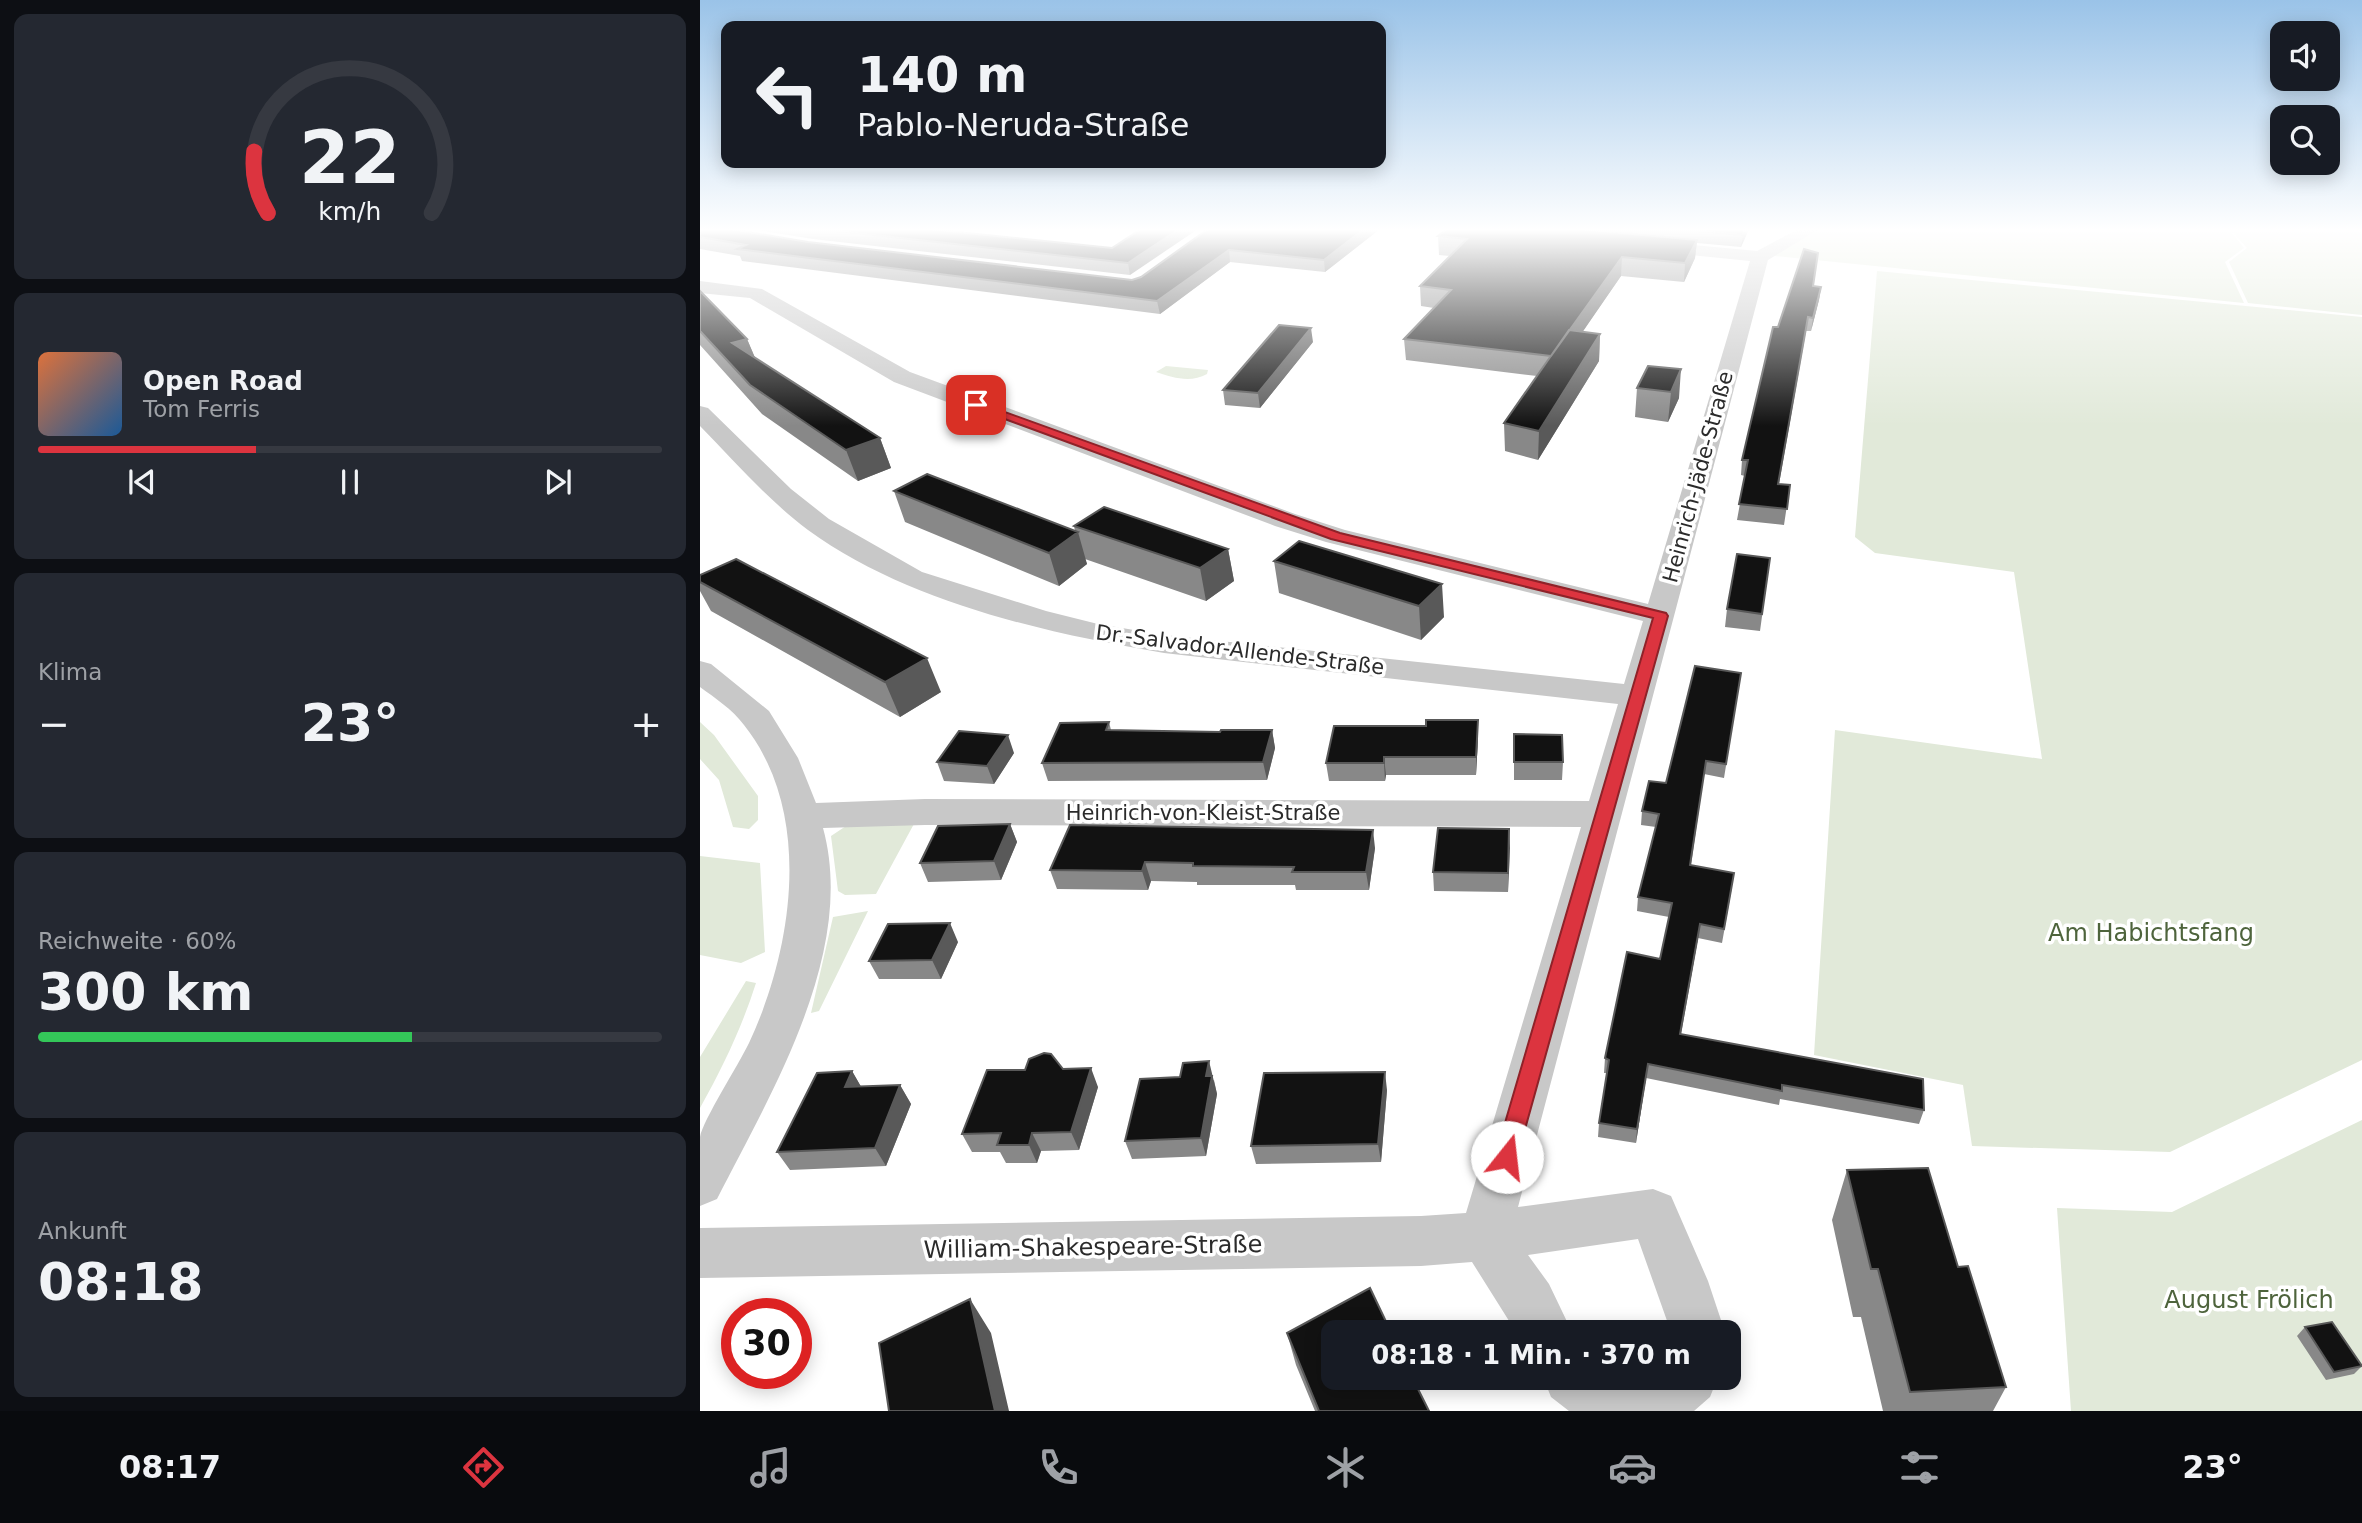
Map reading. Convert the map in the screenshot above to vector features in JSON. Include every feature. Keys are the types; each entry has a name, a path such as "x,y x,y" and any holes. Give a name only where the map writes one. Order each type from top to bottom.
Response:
{"street":[{"path":"758,295 902,377 1285,520 1349,540 1661,616"},
{"name":"Heinrich-Jäde-Straße","path":"1485,1236 1750,295"},
{"name":"Dr.-Salvador-Allende-Straße","path":"700,412 782,495 819,525 912,578 1035,617 1098,633 1164,644 1636,696"},
{"path":"700,671 751,711 784,762 804,816 810,850 803,958 777,1035 700,1183"},
{"name":"Heinrich-von-Kleist-Straße","path":"804,816 925,812 1603,814"},
{"name":"William-Shakespeare-Straße","path":"700,1254 1394,1241 1485,1236 1653,1213 1682,1281 1694,1320"},
{"path":"1485,1236 1539,1320"},
{"path":"1588,1390 1600,1399 1636,1406 1657,1405 1683,1390"}],"green space":[{"name":"Am Habichtsfang","path":"1875,295 2128,295 2362,317 2362,1060 2170,1152 1972,1146 1963,1085 1814,1055 1835,730 2042,759 2014,572 1875,553 1855,537"},
{"path":"2163,295 2240,295 2244,303"},
{"path":"2244,295 2362,295 2362,315 2248,303"},
{"path":"1166,366 1208,370 1207,374 1201,377 1188,379 1156,372"},
{"path":"700,722 714,735 758,796 758,820 749,829 733,827 719,780 700,759"},
{"path":"915,822 876,894 845,895 838,891 831,836 846,826"},
{"path":"700,856 760,863 765,952 741,963 700,955"},
{"path":"868,911 819,1011 811,1013 833,917"},
{"path":"746,981 756,983 751,999 731,1047 700,1108 700,1057"},
{"name":"August Frölich","path":"2362,1120 2362,1411 2071,1411 2057,1208 2172,1212"}],"building":[{"path":"700,295 704,295 747,339 732,343 880,438 846,450 750,385 700,331"},
{"path":"1107,295 1166,295 1157,301"},
{"path":"1446,295 1595,295 1551,356 1404,339"},
{"path":"1789,295 1819,295 1813,318 1808,317 1778,484 1790,485 1787,509 1739,504 1748,460 1742,460 1773,327 1778,327"},
{"path":"1279,325 1311,328 1258,393 1223,390"},
{"path":"1569,330 1600,334 1539,431 1504,423"},
{"path":"1648,366 1681,369 1671,392 1637,388"},
{"path":"927,474 1078,532 1049,553 894,491"},
{"path":"1104,507 1228,549 1200,568 1074,526"},
{"path":"1299,541 1442,584 1419,606 1274,561"},
{"path":"1737,554 1770,558 1762,614 1727,609"},
{"path":"736,559 927,658 885,682 700,582 700,575"},
{"path":"1695,666 1741,673 1726,764 1706,761 1690,865 1734,873 1724,929 1700,924 1680,1034 1923,1079 1924,1110 1782,1085 1782,1091 1648,1064 1637,1129 1599,1123 1609,1060 1605,1058 1627,952 1660,959 1672,903 1638,897 1659,814 1642,811 1649,781 1666,783"},
{"path":"1426,720 1478,720 1476,757 1384,757 1384,763 1326,763 1334,726 1426,726"},
{"path":"1109,722 1106,730 1272,730 1263,762 1042,763 1060,723"},
{"path":"959,731 1008,735 987,766 937,762"},
{"path":"1514,734 1562,735 1563,762 1514,762"},
{"path":"1010,824 994,861 920,863 938,826"},
{"path":"1070,825 1373,830 1366,872 1292,872 1294,867 1193,866 1193,863 1145,862 1142,871 1050,870"},
{"path":"1438,828 1509,829 1508,873 1433,872"},
{"path":"950,923 932,960 869,961 888,924"},
{"path":"1044,1053 1051,1054 1063,1069 1091,1068 1071,1132 1032,1133 1029,1145 997,1145 1001,1133 962,1134 987,1070 1025,1070 1029,1059"},
{"path":"1209,1061 1206,1076 1212,1076 1201,1138 1125,1141 1140,1079 1180,1077 1183,1063"},
{"path":"852,1071 845,1087 900,1085 875,1148 777,1152 817,1073"},
{"path":"1385,1072 1378,1144 1251,1146 1264,1073"},
{"path":"1928,1168 1958,1267 1968,1266 2006,1387 1910,1392 1878,1269 1871,1269 1847,1170"},
{"path":"1370,1288 1385,1320 1321,1320 1321,1390 1418,1390 1429,1411 1319,1411 1287,1333"},
{"path":"970,1299 995,1411 889,1411 879,1343"},
{"path":"2332,1322 2362,1366 2334,1372 2305,1327"}],"route":[{"path":"976,405 1131,464 1336,536 1661,616 1636,696 1507,1157"}]}
